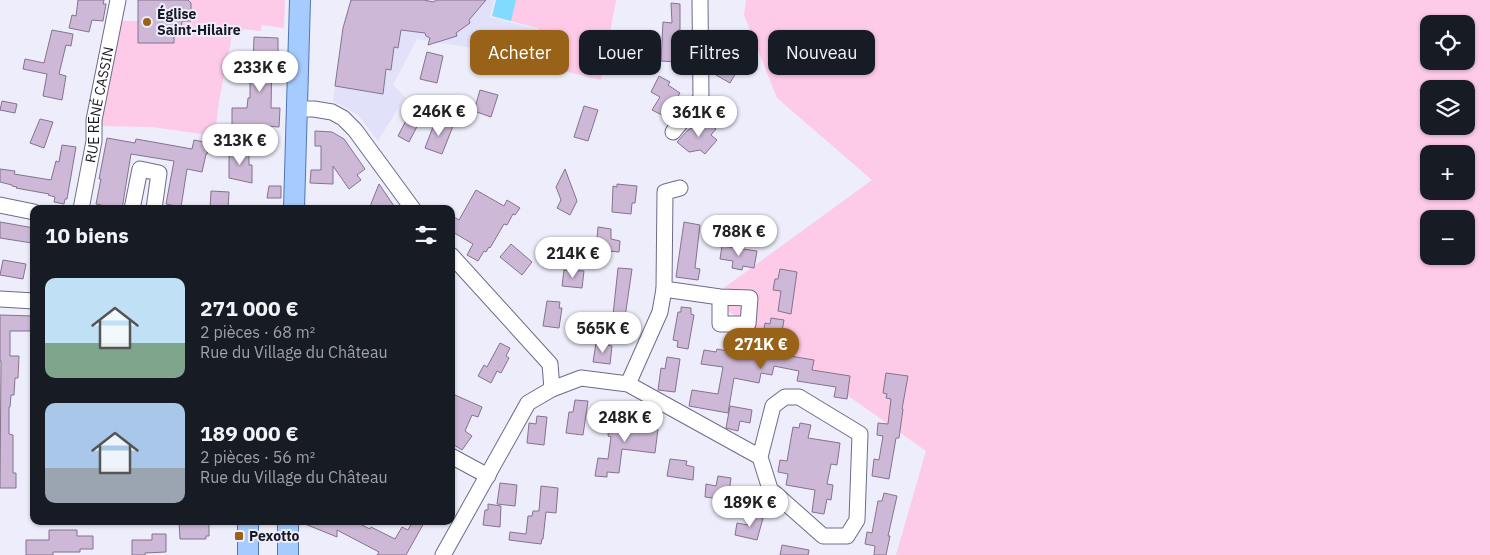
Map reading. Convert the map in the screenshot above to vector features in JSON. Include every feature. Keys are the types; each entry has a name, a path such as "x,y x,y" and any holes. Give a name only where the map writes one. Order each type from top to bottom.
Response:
{"main road":[{"path":"294,205 300,0"},
{"path":"248,525 248,555"},
{"path":"288,525 288,555"}],"street":[{"name":"RUE RENÉ CASSIN","path":"82,205 94,140 94,120 118,0"},
{"path":"673,132 701,98 700,0"},
{"path":"298,109 323,110 343,118 355,130 410,205"},
{"path":"133,205 140,169 159,172 155,205"},
{"path":"628,384 660,312 664,289 665,192 680,188"},
{"path":"0,205 30,211"},
{"path":"455,259 550,364 552,389"},
{"path":"664,289 720,297"},
{"path":"0,299 30,301"},
{"path":"443,555 528,403 552,389 580,378 628,384 760,457 770,489 823,536 847,536 857,520 860,434 799,397 785,397 773,406 760,457"},
{"path":"455,458 488,476"}],"shaded area":[{"path":"189,0 285,0 284,28 262,25 261,31 243,29 240,36 232,34 220,97 216,136 152,127 94,126 118,21 138,21 174,32 181,31 182,21 191,20 191,4"},
{"path":"351,0 494,0 490,17 537,30 470,30 470,48 417,39 393,85 405,97 378,141 358,115 333,101 343,28"},
{"path":"496,0 616,0 610,30 579,30 579,75 569,72 569,30 539,30 492,16"},
{"path":"746,0 1490,0 1490,555 896,555 926,451 710,298 872,180 777,98 758,50 758,30 750,30 744,15"},
{"path":"580,75 602,75 601,80"}],"water":[{"path":"496,0 516,0 511,21 492,16"}],"building":[{"path":"78,0 104,0 103,4 106,4 103,21 92,20 89,32 69,28 72,15 76,16"},
{"name":"Église Saint-Hilaire","path":"138,0 188,0 191,3 191,21 182,21 181,31 174,32 174,43 138,43"},
{"path":"351,0 424,0 433,2 437,0 486,0 469,20 470,23 456,33 457,36 428,45 430,38 425,33 401,30 398,48 394,47 391,70 386,69 383,94 335,86 343,28"},
{"path":"671,3 680,4 680,30 671,30 671,62 661,61 663,22 672,23"},
{"path":"52,30 73,34 71,46 66,45 59,74 66,76 62,100 43,96 47,74 23,69 25,59 44,63"},
{"path":"254,37 278,38 278,58 272,57 271,108 280,108 279,127 264,126 263,143 247,143 248,126 232,126 232,108 247,108 248,98 250,98 250,68 253,68"},
{"path":"427,52 443,56 437,83 420,79"},
{"path":"716,75 735,75 730,83"},
{"path":"659,76 670,82 668,85 680,93 666,117 652,110 660,97 651,92"},
{"path":"480,90 498,95 491,117 474,111"},
{"path":"2,101 17,104 15,113 0,110"},
{"path":"584,106 598,110 588,141 574,137"},
{"path":"413,107 424,113 409,142 398,136"},
{"path":"40,119 53,122 44,148 30,143"},
{"path":"436,119 453,126 442,154 425,148"},
{"path":"703,119 716,129 711,135 717,140 705,154 700,150 689,152 677,142 688,130 699,124"},
{"path":"315,131 332,132 344,139 365,169 357,175 361,180 349,189 333,166 333,184 310,183 311,170 321,170 321,146 315,146"},
{"path":"107,138 135,143 136,139 192,149 194,140 210,143 202,172 187,169 181,205 166,204 174,161 131,154 123,205 96,204 101,179 99,179"},
{"path":"62,145 76,147 67,199 65,199 64,204 54,202 55,197 49,194 16,188 0,182 0,169 15,171 14,174 51,180 56,161 59,162"},
{"path":"229,151 249,151 249,165 252,165 252,183 229,178"},
{"path":"565,169 577,201 570,215 557,208 561,200 556,187"},
{"path":"379,184 393,205 371,205"},
{"path":"617,184 637,186 635,203 632,203 631,214 612,212 613,186 617,187"},
{"path":"269,186 281,186 281,198 267,198"},
{"path":"476,190 504,206 507,200 520,208 515,215 513,214 507,225 504,224 490,248 486,252 484,251 478,261 467,255 473,244 455,233 455,218 459,220"},
{"path":"211,191 229,192 228,205 210,205"},
{"path":"0,222 30,227 30,243 0,238"},
{"path":"684,222 700,225 695,268 700,269 698,280 676,277"},
{"path":"598,227 611,229 611,239 620,241 619,252 596,250"},
{"path":"511,244 532,262 522,275 500,257"},
{"path":"722,246 757,251 754,268 743,266 742,270 732,268 733,261 720,259"},
{"path":"3,260 26,264 23,279 0,275"},
{"path":"618,268 632,269 623,331 606,328 608,314 613,315"},
{"path":"780,269 797,272 791,314 778,311 781,291 773,290 775,279 778,279"},
{"path":"564,270 584,271 582,288 562,286"},
{"path":"547,301 560,302 559,308 562,308 559,328 543,326"},
{"path":"681,307 691,308 691,314 694,315 688,349 677,347 678,341 673,340 678,312 681,312"},
{"path":"0,315 30,316 30,331 10,331 10,356 19,356 18,378 15,378 14,395 11,395 9,407 9,434 13,435 13,473 16,473 16,488 0,488"},
{"path":"771,318 784,320 778,354 814,360 812,370 850,376 847,399 834,397 836,387 797,381 799,371 774,366 772,375 761,373 759,383 734,378 728,413 689,406 692,390 718,394 723,367 701,364 704,350 716,352 717,349 738,353 737,356 759,359 765,323 770,324"},
{"path":"500,343 510,348 506,356 509,358 501,373 497,371 491,383 478,376 484,365 487,367"},
{"path":"596,343 612,346 610,364 593,362"},
{"path":"667,357 680,359 675,392 658,390 661,368 665,369"},
{"path":"886,373 908,376 899,438 896,438 889,479 872,476 874,459 879,460 883,436 877,435 878,423 888,424 891,399 886,398 887,394 883,393"},
{"path":"455,395 482,407 478,417 472,415 465,431 472,436 462,450 455,446"},
{"path":"575,400 588,401 583,435 566,433 569,412 573,412"},
{"path":"730,406 752,410 750,423 740,421 738,431 726,428"},
{"path":"614,412 629,414 627,426 658,429 655,453 622,449 619,473 607,472 607,477 595,476 598,458 608,459 611,437 608,436 610,418 613,419"},
{"path":"537,416 547,417 544,445 527,443 529,423 536,424"},
{"path":"800,423 811,425 808,438 840,443 837,465 831,464 827,484 833,485 831,500 827,499 824,514 812,512 815,490 786,485 788,474 778,472 780,460 787,461 793,427 799,428"},
{"path":"670,459 687,461 686,465 694,467 693,480 667,476"},
{"path":"718,476 731,478 728,500 705,497 706,484 716,486"},
{"path":"500,483 517,485 515,506 497,504"},
{"path":"541,486 558,488 556,513 546,512 541,544 509,540 510,532 526,534 528,516 532,516 533,511 539,511"},
{"path":"884,493 897,496 888,536 890,536 886,555 874,555 875,546 865,544 867,532 872,533 878,501 882,501"},
{"path":"488,504 501,506 500,527 483,525 485,510 488,510"},
{"path":"750,516 763,518 757,540 735,535 737,523 748,525"},
{"path":"179,525 209,525 209,536 206,536 206,539 180,539"},
{"path":"307,525 362,525 370,529 371,527 395,539 402,527 408,530 411,525 423,525 406,555 377,555 379,552 337,530 337,537"},
{"path":"49,530 77,530 77,536 93,536 93,549 80,549 80,552 53,552 53,555 26,555 26,540 49,540"},
{"path":"152,534 166,534 166,552 132,555 132,540 152,540"},
{"path":"782,545 809,550 808,555 780,555"}],"place":[{"name":"Église Saint-Hilaire","path":"147,22"},
{"name":"Pexotto","path":"239,536"}]}
